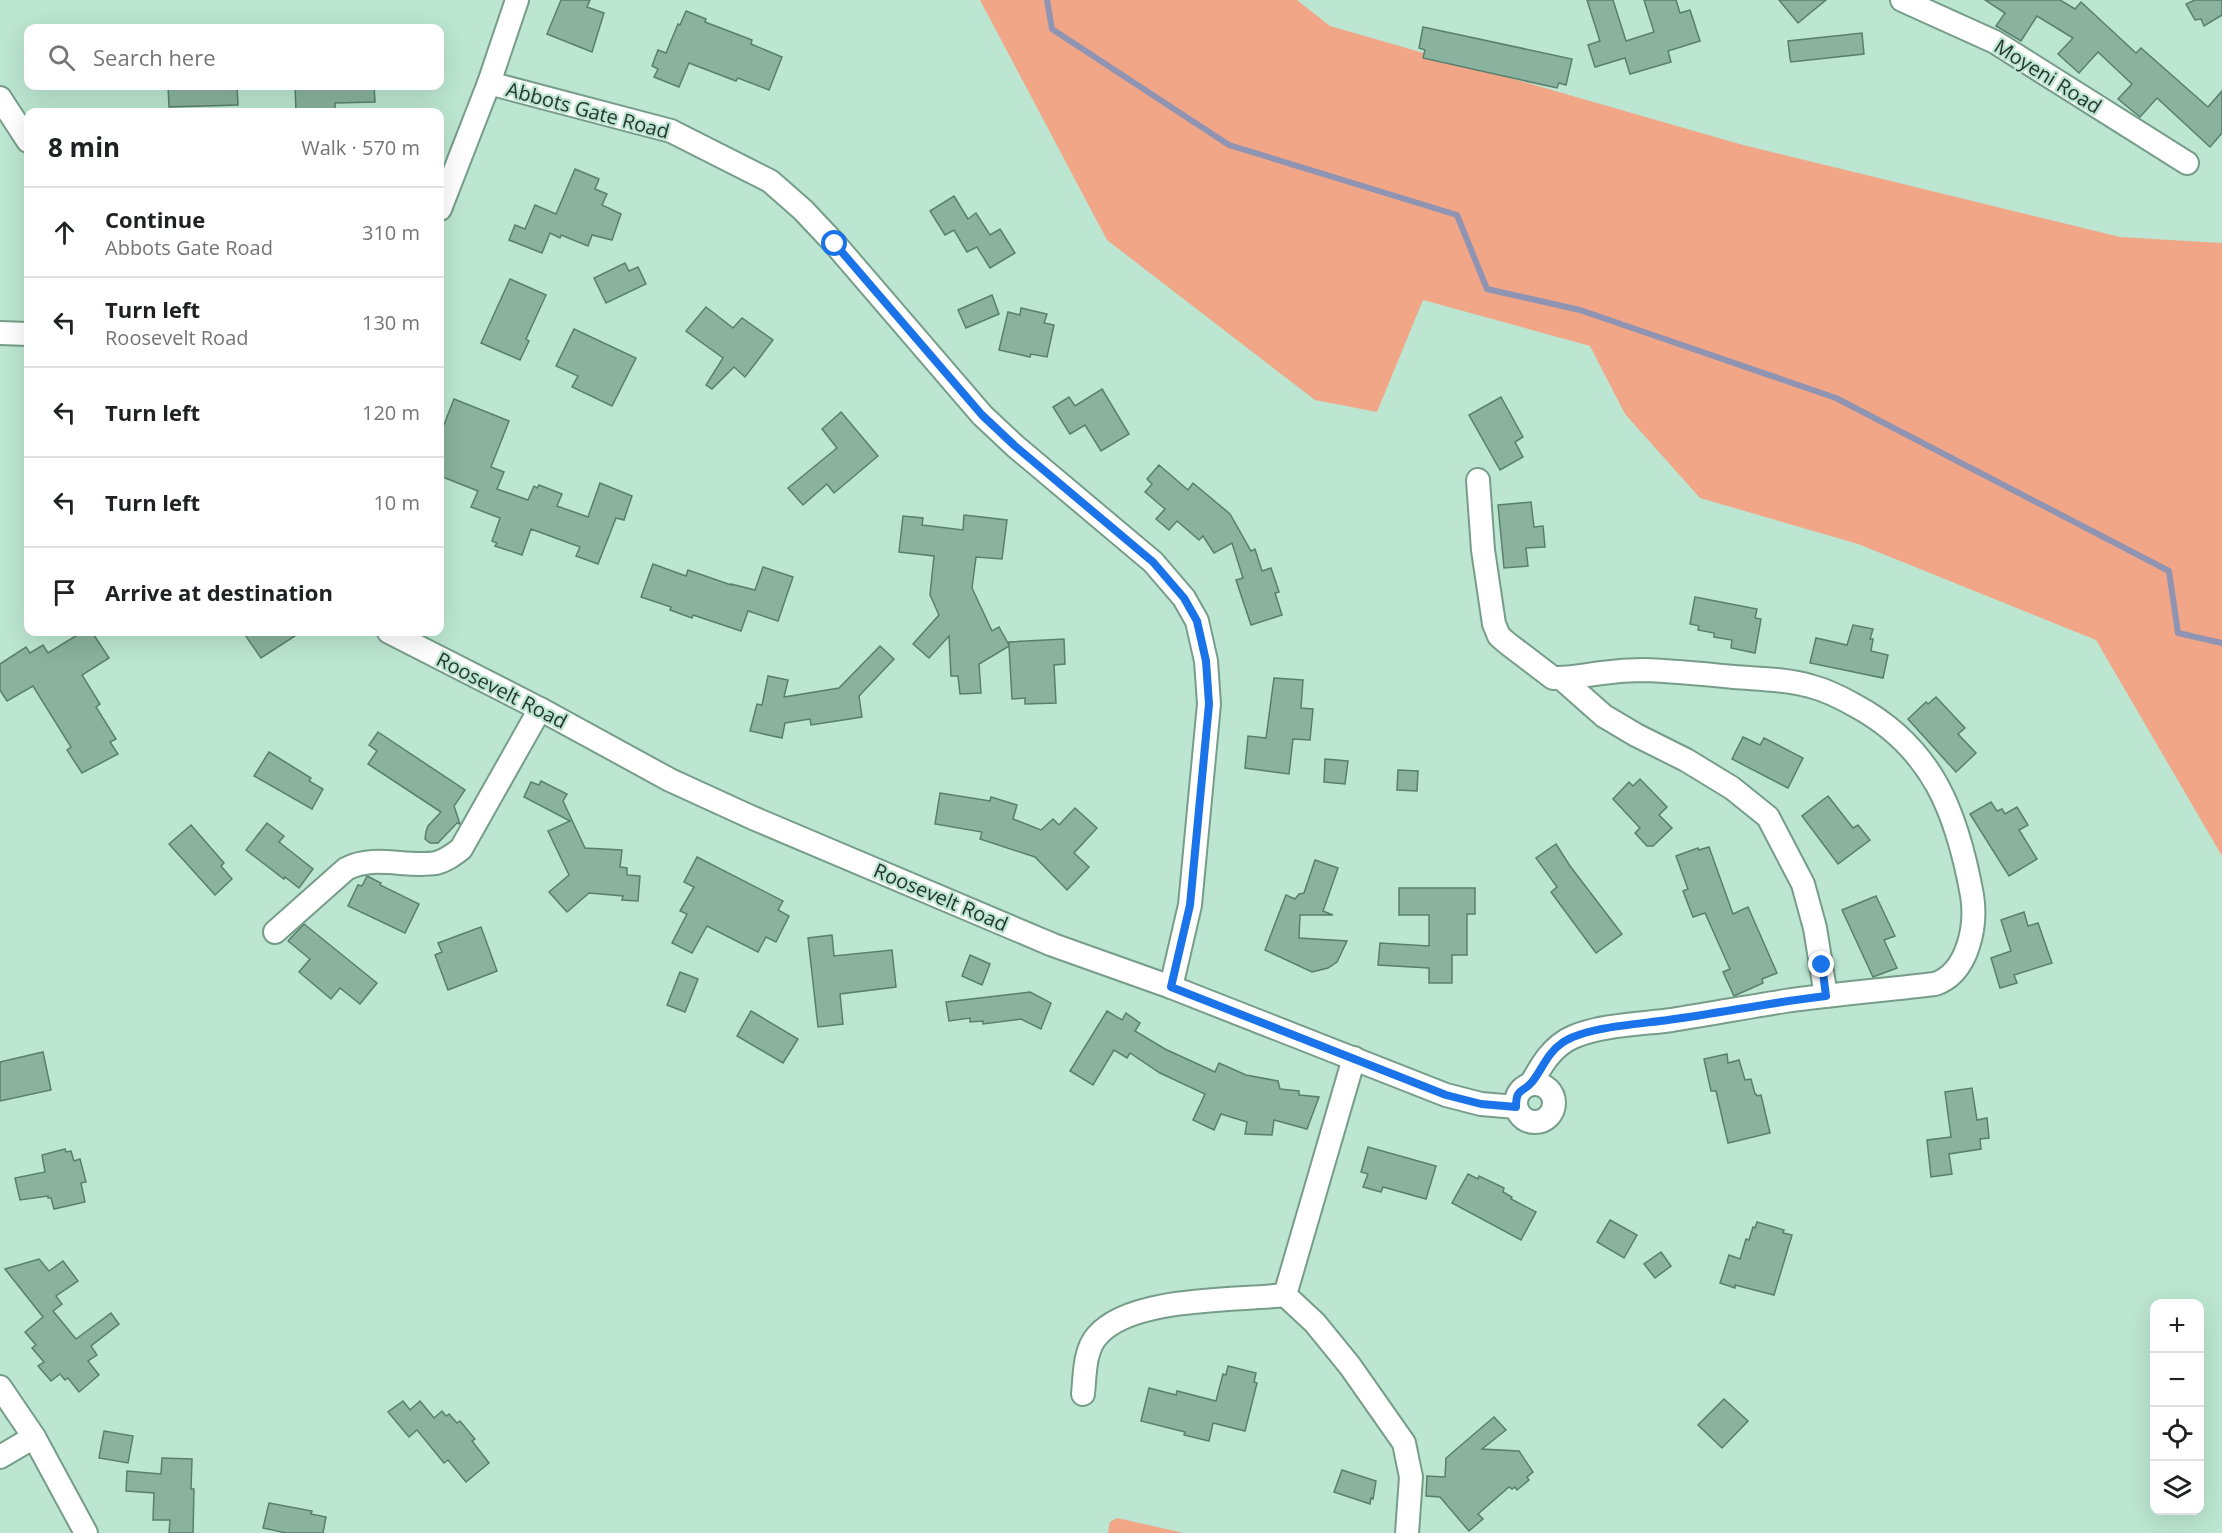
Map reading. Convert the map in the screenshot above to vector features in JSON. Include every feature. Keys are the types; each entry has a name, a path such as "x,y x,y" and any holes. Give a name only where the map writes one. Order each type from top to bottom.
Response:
{"street":[{"path":"444,199 489,83 517,0"},
{"name":"Moyeni Road","path":"1902,0 1995,42 2187,163"},
{"name":"Abbots Gate Road","path":"489,83 671,131 770,181 803,210 835,244 982,415 1015,446 1153,562 1184,598 1197,621 1206,661 1209,704 1190,905 1171,987"},
{"path":"0,98 24,135"},
{"path":"0,333 24,334"},
{"path":"1478,480 1483,550 1494,624 1499,636 1553,678 1643,670 1722,675 1810,686 1841,697 1869,713 1898,733 1916,752 1937,784 1952,816 1967,867 1974,908 1970,937 1963,958 1946,980 1935,984 1826,996 1624,1025 1574,1036 1561,1044 1542,1064 1531,1084"},
{"name":"Roosevelt Road","path":"396,636 540,709 670,780 753,818 1053,945 1171,987 1446,1095 1481,1104 1516,1107"},
{"path":"1561,678 1604,716 1723,782 1768,817 1803,884 1815,928 1826,996"},
{"path":"275,932 346,869 355,864 367,862 435,863 447,859 461,849 540,709"},
{"path":"1285,1295 1354,1058"},
{"path":"1531,1084 1538,1084 1551,1092 1554,1099 1551,1113 1539,1122 1532,1122 1519,1114 1516,1107 1519,1093 1531,1084"},
{"path":"1083,1394 1087,1357 1097,1335 1125,1316 1157,1307 1285,1295 1315,1323 1350,1366 1404,1443 1411,1477 1407,1533"},
{"path":"0,1387 34,1437 86,1533"},
{"path":"0,1457 34,1437"}],"shaded area":[{"path":"980,0 1297,0 1330,26 1743,145 2120,237 2222,243 2222,856 2096,640 1858,544 1700,498 1625,414 1590,346 1423,300 1377,412 1315,400 1107,240"},
{"path":"1117,1518 1184,1533 1108,1533 1110,1522"}],"building":[{"path":"561,0 590,0 587,7 604,13 592,52 547,34"},
{"path":"1587,0 1613,0 1626,41 1654,32 1644,0 1676,0 1680,13 1690,10 1700,41 1668,51 1671,62 1630,74 1625,58 1595,67 1588,45 1600,41"},
{"path":"1779,0 1826,0 1798,23"},
{"path":"1985,0 2060,0 2075,9 2081,2 2136,53 2141,48 2208,107 2222,91 2222,133 2210,147 2157,98 2140,117 2118,99 2132,84 2098,52 2079,73 2058,54 2073,38 2037,16 2021,41 1996,26 2005,13"},
{"path":"2195,0 2222,0 2222,15 2204,26 2201,19 2195,20 2186,4"},
{"path":"686,11 706,19 705,22 752,40 751,44 782,57 769,90 738,78 736,81 689,63 679,87 654,77 658,69 652,66 658,50 666,53"},
{"path":"1423,27 1572,59 1566,85 1559,83 1557,88 1423,58 1425,50 1419,48"},
{"path":"1862,33 1864,54 1791,62 1788,41"},
{"path":"168,90 237,90 238,105 169,107"},
{"path":"295,90 374,90 375,102 335,103 335,108 296,108"},
{"path":"575,169 599,179 595,189 607,194 602,205 621,214 612,240 592,235 588,246 550,233 542,253 509,240 515,225 525,229 535,205 556,214"},
{"path":"954,196 968,219 976,213 990,235 1000,229 1015,253 990,268 977,247 967,252 954,230 945,235 930,211"},
{"path":"625,263 629,271 638,267 646,284 606,303 594,278"},
{"path":"510,279 546,295 526,339 529,341 520,360 481,343"},
{"path":"992,295 999,314 966,328 958,310"},
{"path":"706,307 733,328 742,318 773,340 745,377 734,367 712,389 706,385 723,358 686,331"},
{"path":"1021,308 1047,314 1044,323 1054,325 1047,357 1031,354 1030,357 999,350 1008,312 1020,315"},
{"path":"574,329 636,358 612,406 572,387 578,376 556,366"},
{"path":"1102,389 1129,434 1101,451 1085,425 1070,434 1053,407 1069,397 1075,406"},
{"path":"1501,397 1523,437 1515,442 1523,457 1500,470 1469,415"},
{"path":"454,399 509,421 491,467 504,472 497,489 528,500 534,486 537,488 539,485 562,494 557,506 588,517 600,483 632,496 624,520 616,518 598,564 576,556 580,547 531,529 522,555 495,546 497,543 492,541 500,518 471,507 478,491 444,478 444,425"},
{"path":"841,412 878,456 834,493 827,484 803,505 788,488 837,448 822,429"},
{"path":"1159,465 1188,490 1193,483 1230,514 1251,551 1255,549 1262,571 1271,568 1279,592 1275,593 1282,615 1251,625 1236,580 1243,578 1232,543 1214,553 1203,536 1199,540 1177,521 1169,530 1156,519 1165,509 1145,492 1152,484 1147,479"},
{"path":"1531,502 1534,527 1543,526 1545,547 1526,548 1528,566 1504,568 1498,505"},
{"path":"964,515 1007,520 1002,559 976,557 972,588 992,631 999,627 1009,645 1009,642 1064,639 1065,664 1054,665 1056,703 1025,704 1025,698 1012,699 1009,646 979,664 981,693 960,694 958,676 951,676 949,636 929,658 913,644 939,615 930,595 934,556 899,552 903,516 923,518 922,525 963,530"},
{"path":"653,564 686,576 688,570 731,585 755,590 763,567 793,577 778,621 748,611 741,631 693,615 692,618 670,610 671,607 641,597"},
{"path":"1695,597 1757,609 1755,618 1761,619 1755,653 1731,648 1732,640 1714,637 1714,633 1698,630 1699,626 1690,624"},
{"path":"1853,625 1873,629 1870,639 1873,639 1871,651 1888,655 1883,678 1810,663 1816,638 1847,645"},
{"path":"76,636 95,636 109,658 82,675 100,704 96,707 116,739 110,742 118,754 82,773 67,750 71,747 33,686 7,701 0,690 0,664 26,647 30,653 43,645 48,653"},
{"path":"246,636 295,636 261,658"},
{"path":"880,646 894,659 859,696 862,717 811,725 810,719 785,723 782,738 750,731 757,704 762,705 768,676 788,680 784,697 839,688"},
{"path":"1274,678 1303,680 1301,708 1313,709 1310,740 1293,739 1289,774 1245,768 1248,736 1266,738"},
{"path":"1936,697 1965,728 1958,734 1976,753 1956,772 1908,719 1926,702 1928,704"},
{"path":"378,732 465,790 454,806 460,824 457,823 438,843 430,843 425,839 428,826 441,812 368,764 377,751 369,745"},
{"path":"1743,737 1760,745 1764,738 1803,758 1788,788 1732,759"},
{"path":"269,752 311,778 309,781 323,789 312,809 254,776"},
{"path":"1325,759 1348,761 1345,784 1324,782"},
{"path":"1398,770 1418,771 1417,791 1397,790"},
{"path":"1640,779 1667,807 1659,815 1672,828 1653,846 1647,846 1635,833 1640,828 1613,799 1629,782 1633,786"},
{"path":"541,781 567,794 563,801 585,848 622,850 620,867 627,868 627,875 640,876 638,901 622,900 623,896 589,893 567,912 549,892 569,875 548,831 570,821 524,797 531,782 539,785"},
{"path":"940,793 990,801 991,797 1017,805 1013,819 1041,830 1053,819 1059,825 1075,808 1097,828 1074,853 1089,867 1067,890 1035,857 980,839 982,832 935,824"},
{"path":"1828,796 1853,828 1858,825 1870,840 1838,864 1802,816"},
{"path":"1991,802 1997,811 2002,809 2005,814 2017,807 2028,825 2019,830 2037,859 2009,876 1970,814"},
{"path":"267,823 284,836 279,842 313,869 299,888 246,850"},
{"path":"191,825 224,863 221,866 232,879 215,895 169,844"},
{"path":"1556,844 1622,934 1596,953 1551,892 1557,887 1536,858"},
{"path":"1709,847 1733,914 1748,907 1777,973 1762,979 1763,983 1734,996 1723,972 1730,969 1705,913 1693,917 1683,891 1688,889 1676,856 1698,848 1699,850"},
{"path":"697,857 783,901 778,910 789,916 776,942 766,937 758,952 707,926 692,953 672,943 687,914 680,911 694,887 684,882"},
{"path":"1315,860 1338,868 1323,911 1333,915 1300,915 1299,938 1347,941 1337,962 1328,968 1312,972 1265,950 1286,895 1295,899 1299,894 1304,893"},
{"path":"367,876 419,904 405,933 348,906 358,885 362,886"},
{"path":"1399,888 1475,888 1475,914 1467,914 1467,955 1452,955 1452,983 1429,983 1429,968 1378,965 1380,943 1429,946 1429,915 1399,915"},
{"path":"1876,896 1895,936 1884,940 1897,968 1873,977 1842,910"},
{"path":"2024,912 2028,926 2038,923 2052,963 2014,975 2017,983 2000,988 1991,958 2011,951 2001,920"},
{"path":"304,924 377,983 360,1004 340,988 331,999 299,972 310,959 288,941"},
{"path":"481,927 497,971 448,990 435,955 442,952 438,943"},
{"path":"832,935 834,956 892,950 896,987 840,994 843,1024 818,1027 808,938"},
{"path":"970,955 990,964 982,985 962,976"},
{"path":"680,972 698,979 685,1012 667,1005"},
{"path":"1030,992 1051,1003 1041,1029 1021,1019 983,1024 983,1021 970,1022 970,1018 949,1021 946,1002"},
{"path":"751,1011 798,1039 783,1063 737,1036"},
{"path":"1107,1011 1122,1020 1126,1013 1140,1023 1135,1031 1165,1049 1215,1072 1219,1063 1246,1075 1278,1081 1280,1089 1299,1091 1299,1095 1319,1097 1307,1129 1274,1120 1272,1135 1245,1134 1247,1122 1221,1114 1214,1130 1193,1120 1205,1094 1160,1073 1130,1053 1127,1058 1114,1050 1093,1085 1070,1071"},
{"path":"43,1052 51,1090 0,1101 0,1062"},
{"path":"1727,1054 1728,1063 1739,1060 1745,1080 1751,1079 1755,1094 1761,1095 1770,1133 1728,1143 1716,1091 1711,1091 1704,1059"},
{"path":"1972,1088 1977,1120 1987,1118 1989,1138 1980,1139 1981,1149 1949,1154 1952,1174 1931,1177 1927,1140 1951,1137 1945,1092"},
{"path":"1368,1147 1436,1166 1426,1199 1383,1187 1381,1192 1363,1187 1368,1174 1361,1172"},
{"path":"65,1149 66,1152 71,1151 74,1161 80,1159 86,1182 81,1183 85,1202 54,1209 51,1198 48,1196 20,1200 15,1178 45,1172 42,1155"},
{"path":"1468,1174 1478,1179 1479,1176 1504,1188 1503,1192 1512,1197 1511,1199 1536,1212 1521,1240 1452,1203"},
{"path":"1610,1220 1637,1235 1624,1258 1597,1242"},
{"path":"1757,1222 1784,1230 1783,1233 1792,1235 1774,1295 1720,1283 1729,1255 1740,1259 1746,1239 1749,1240"},
{"path":"1661,1252 1671,1266 1655,1278 1644,1264"},
{"path":"39,1259 49,1271 63,1261 78,1281 56,1296 62,1304 53,1311 76,1339 111,1313 119,1324 91,1346 97,1355 88,1361 99,1375 79,1392 68,1378 65,1380 60,1374 51,1381 38,1366 44,1362 32,1348 36,1345 25,1332 43,1317 5,1269"},
{"path":"1228,1366 1256,1373 1254,1382 1257,1383 1245,1431 1213,1423 1209,1441 1184,1435 1185,1432 1141,1421 1149,1388 1176,1395 1177,1391 1216,1401 1223,1374 1226,1375"},
{"path":"1724,1399 1748,1421 1722,1448 1698,1425"},
{"path":"403,1401 410,1410 420,1401 434,1418 442,1411 446,1416 449,1414 457,1423 460,1421 475,1439 472,1441 489,1463 466,1482 448,1460 444,1463 417,1430 409,1437 388,1412"},
{"path":"1494,1417 1506,1430 1482,1449 1519,1451 1533,1472 1527,1477 1529,1480 1517,1490 1515,1487 1512,1489 1509,1487 1478,1514 1483,1519 1469,1531 1440,1497 1426,1496 1427,1476 1445,1477 1446,1458"},
{"path":"104,1431 133,1436 128,1463 99,1458"},
{"path":"162,1458 192,1459 193,1533 169,1533 170,1520 153,1520 154,1493 126,1491 127,1471 161,1474"},
{"path":"1342,1470 1376,1481 1370,1504 1334,1492"},
{"path":"269,1503 312,1511 311,1514 326,1517 323,1533 286,1533 263,1528"}],"waterway":[{"path":"1047,0 1052,29 1229,145 1457,215 1487,289 1580,310 1836,398 2169,571 2178,633 2222,643"}],"route":[{"path":"835,244 982,415 1015,446 1153,562 1184,598 1197,621 1206,661 1209,704 1190,905 1171,987 1446,1095 1481,1104 1516,1107 1519,1093 1531,1084 1542,1064 1561,1044 1574,1036 1624,1025 1826,996 1822,965"}]}
